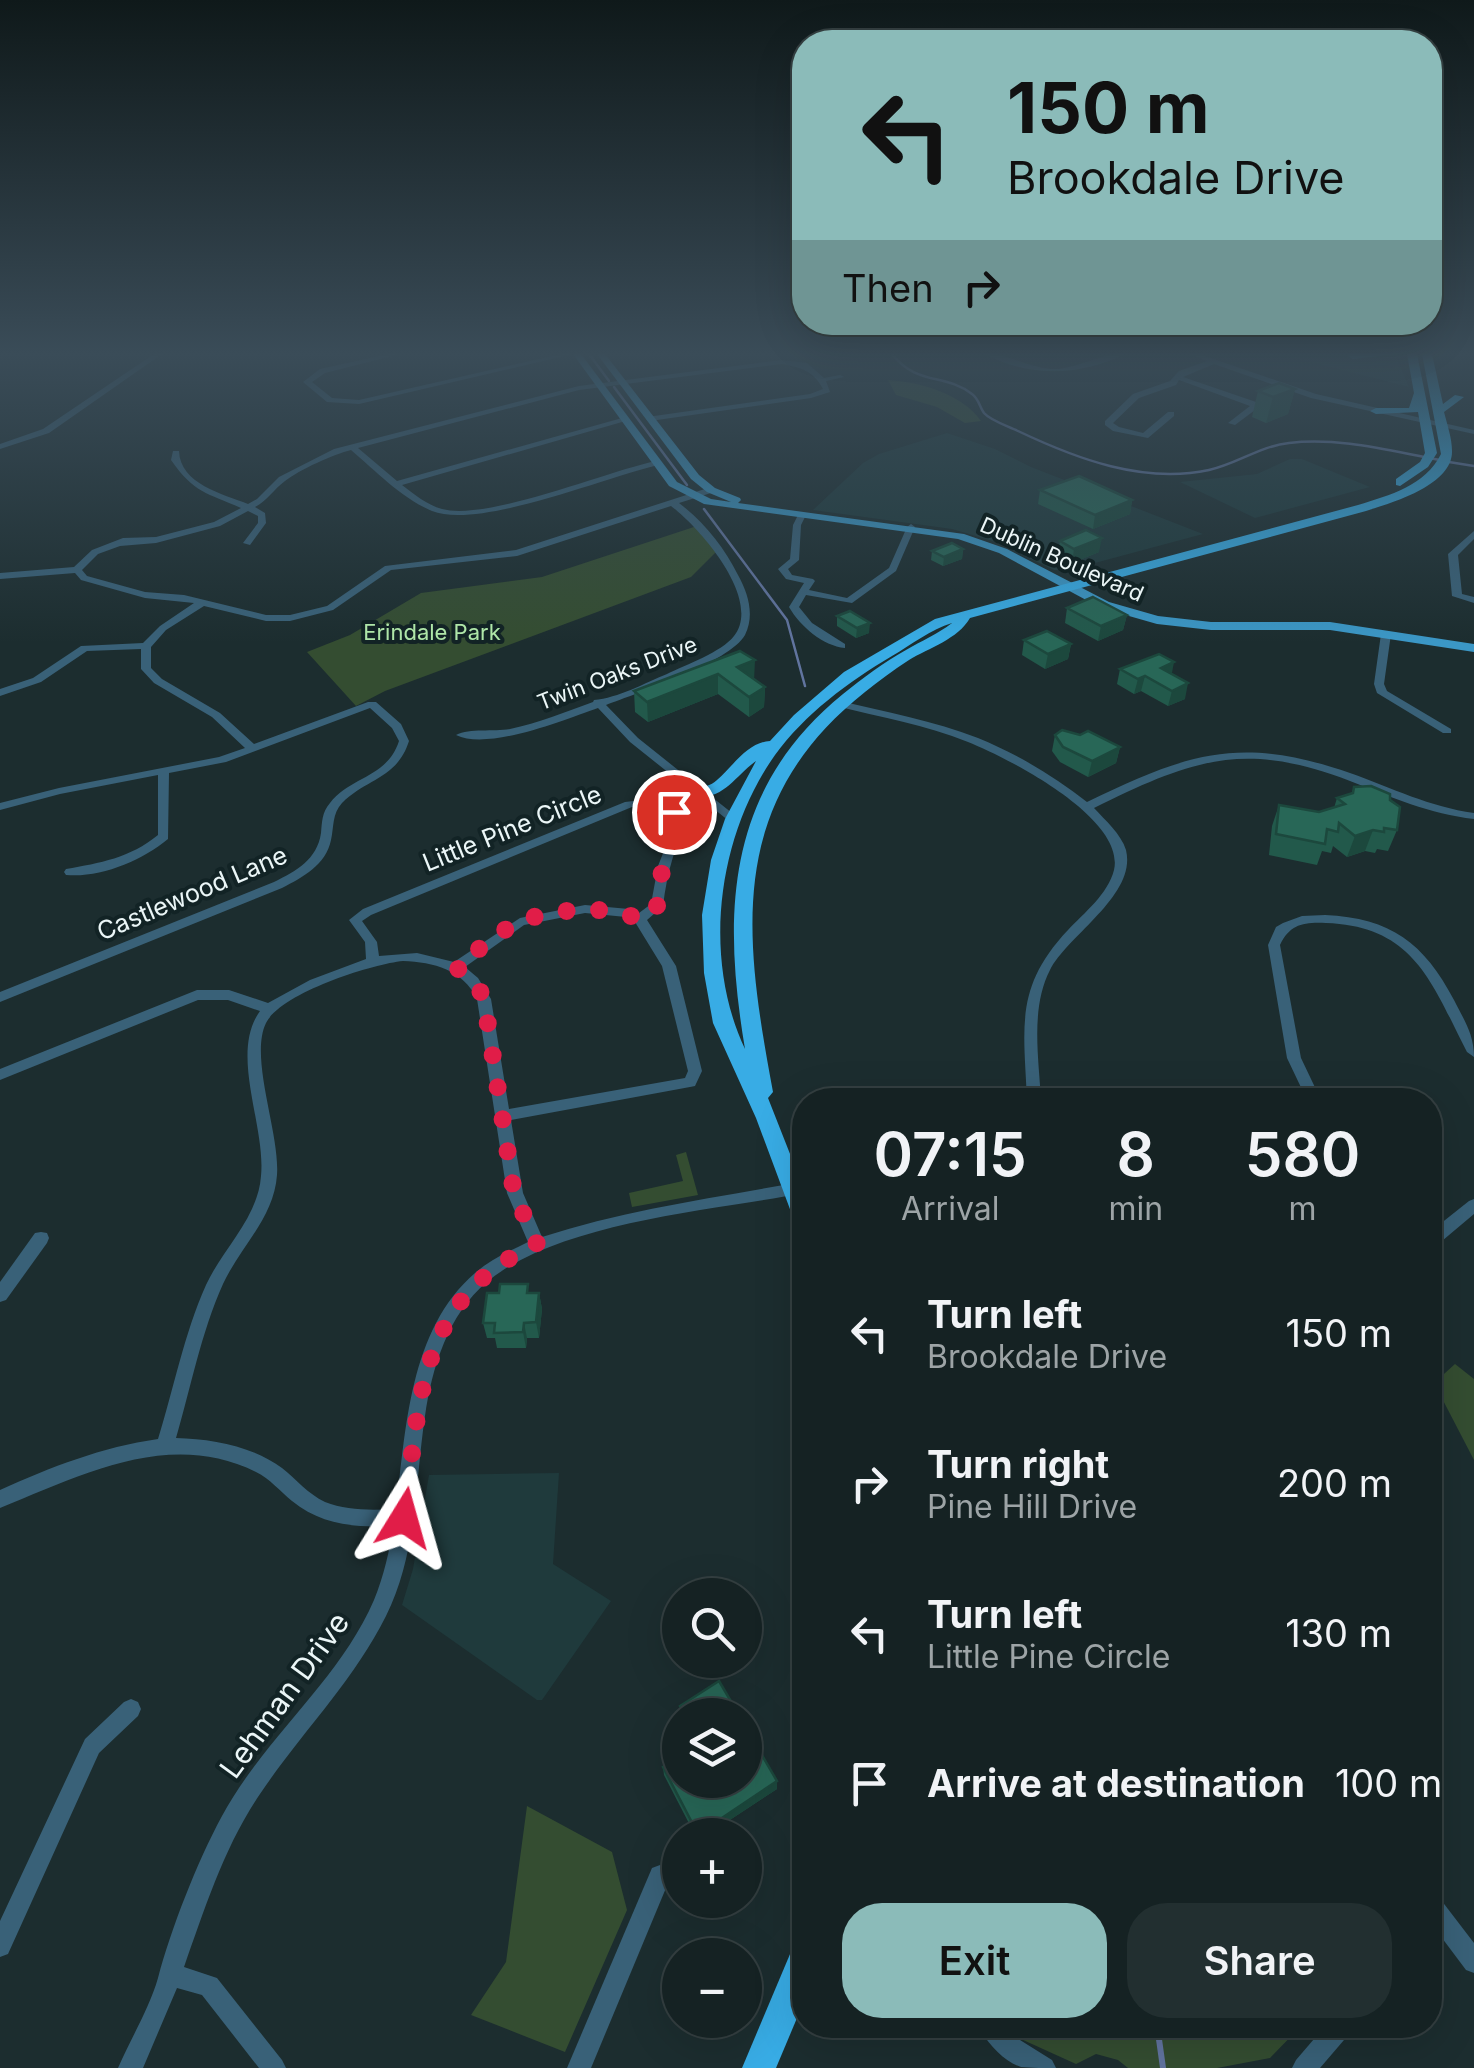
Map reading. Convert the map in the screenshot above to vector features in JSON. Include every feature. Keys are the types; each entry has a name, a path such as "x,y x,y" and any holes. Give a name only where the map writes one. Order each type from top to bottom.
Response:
{"highway":[{"path":"1143,565 1154,555 1382,491 1424,464 1429,451"},
{"path":"792,1173 723,1023 714,973 714,885 733,819 766,755 799,718 823,695 892,647 940,622 1143,565 1169,563 1382,502 1418,486 1440,469 1446,451"},
{"path":"767,1118 739,941 742,879 755,830 789,763 840,704 895,663 954,631 965,617"},
{"path":"700,793 726,783 737,767 799,718"},
{"path":"733,819 755,830"},
{"path":"759,2068 792,1989"}],"main road":[{"name":"Dublin Boulevard","path":"647,451 672,484 692,497 737,509 911,528 979,541 1105,604 1157,620 1214,626 1330,626 1474,648"},
{"name":"Dublin Boulevard","path":"674,451 711,490 754,509"}],"street":[{"path":"0,576 77,570 94,552 120,542 156,540 218,524 248,508 297,470 344,451"},
{"path":"357,451 434,510 470,514 656,463"},
{"path":"398,482 513,451"},
{"path":"176,452 180,468 200,488 260,513 264,519 248,543"},
{"path":"77,570 84,578 132,592 202,602 266,618 304,616 340,602 371,576 388,568 516,553 711,490"},
{"name":"Twin Oaks Drive","path":"462,735 512,732 717,655 734,643 745,628 747,602 700,526 674,504"},
{"path":"802,515 797,525 794,560 783,569 788,577 810,580 794,607 795,612 806,624 841,646"},
{"path":"803,592 848,601 893,569 911,528"},
{"path":"1474,534 1453,554 1457,596 1474,600"},
{"path":"202,602 164,628 146,646 144,662 150,675 216,715 254,749"},
{"path":"1386,634 1376,694 1447,731"},
{"path":"0,693 38,680 84,648 146,646"},
{"path":"598,702 634,740 733,819"},
{"name":"Castlewood Lane","path":"0,996 278,885 305,870 322,853 327,818 336,803 385,771 403,748 398,726 372,704 254,749"},
{"path":"840,704 983,744 1086,807 1114,834 1122,862 1114,882 1050,958 1038,981 1034,1088"},
{"path":"0,806 60,791 164,774 254,749"},
{"path":"1086,807 1170,766 1198,758 1241,754 1312,764 1422,806 1474,816"},
{"path":"70,872 89,870 135,854 164,836 164,774"},
{"name":"Little Pine Circle","path":"373,960 371,942 355,920 367,912 629,804 653,801 674,812 680,829 662,871 657,906 640,920"},
{"path":"456,967 520,922 600,909 629,913 640,920 669,966 694,1071 692,1080 685,1085 502,1116"},
{"path":"1308,1088 1294,1058 1274,945 1290,924 1316,919 1368,923 1410,943 1474,1052"},
{"path":"165,1447 215,1283 258,1213 268,1188 269,1153 254,1040 270,1009 294,993 373,960 410,957 456,967 477,985 484,999 516,1200 537,1244"},
{"path":"0,1074 197,995 230,994 270,1009"},
{"name":"Lehman Drive","path":"130,2068 231,1821 279,1750 343,1676 378,1615 394,1572 424,1380 440,1330 461,1298 482,1277 537,1244 588,1229 792,1189"},
{"path":"1442,1230 1474,1205"},
{"path":"1442,1224 1446,1227"},
{"path":"0,1296 41,1238"},
{"path":"0,1499 87,1462 165,1447 201,1448 268,1468 318,1508 336,1515 404,1518"},
{"path":"0,1946 92,1746 130,1710"},
{"path":"579,2068 660,1876"},
{"path":"1442,1928 1474,1962"},
{"path":"169,1974 210,1986 274,2068"},
{"path":"1002,2038 1044,2068"},
{"path":"1304,2068 1331,2038"}],"shaded area":[{"path":"890,451 998,451 1203,534 1065,571 1054,570 996,542 952,529 813,510 863,463"},
{"path":"1290,459 1302,459 1370,487 1255,518 1180,482 1257,474"},
{"path":"559,1473 553,1564 611,1601 542,1700 537,1700 402,1605 413,1569 429,1475"}],"green space":[{"name":"Erindale Park","path":"700,525 718,550 691,577 385,691 356,706 307,652 350,635 421,593 542,577"},
{"path":"686,1152 698,1195 632,1207 629,1193 683,1181 676,1155"},
{"path":"1455,1364 1474,1379 1474,1460 1442,1398 1442,1376"},
{"path":"527,1806 612,1852 627,1910 565,2052 471,2015 506,1962"},
{"path":"1019,2038 1289,2038 1270,2058 1217,2068 1128,2068 1118,2060 1096,2054 1076,2064"}],"building":[{"path":"1079,476 1132,500 1095,515 1040,490"},
{"path":"1086,530 1102,538 1074,549 1060,541"},
{"path":"952,543 963,549 944,557 932,551"},
{"path":"1093,597 1127,615 1101,626 1067,608"},
{"path":"850,611 870,623 857,628 837,616"},
{"path":"1047,631 1071,644 1048,654 1024,640"},
{"path":"740,651 755,660 737,667 765,687 749,697 718,674 647,702 634,691"},
{"path":"1159,654 1174,662 1161,668 1188,683 1172,691 1145,676 1138,679 1120,669"},
{"path":"1062,730 1080,735 1088,731 1120,747 1092,761 1063,747 1055,735"},
{"path":"1371,786 1390,794 1390,800 1400,807 1397,830 1384,828 1384,832 1373,830 1355,836 1339,823 1338,832 1327,829 1325,844 1276,834 1279,805 1319,812 1345,804 1337,798 1353,793 1354,787"},
{"path":"500,1284 528,1284 527,1293 539,1293 536,1322 524,1323 523,1332 494,1333 495,1323 483,1323 487,1293 499,1293"},
{"path":"719,1681 729,1698 692,1698"},
{"path":"762,1755 777,1781 762,1791"},
{"path":"679,1798 752,1798 722,1818 690,1818"}],"waterway":[{"path":"661,451 687,485"},
{"path":"1065,451 1111,466 1160,474 1209,470 1262,451"},
{"path":"1389,451 1440,460"},
{"path":"1449,462 1474,466"},
{"path":"704,509 787,620 805,686"},
{"path":"1159,2038 1163,2068"}],"route":[{"path":"404,1518 424,1380 440,1330 461,1298 482,1277 537,1244 514,1193 484,999 477,985 456,967 520,922 586,909 615,910 640,920 652,912 657,906 662,871 680,829 674,812"}]}
